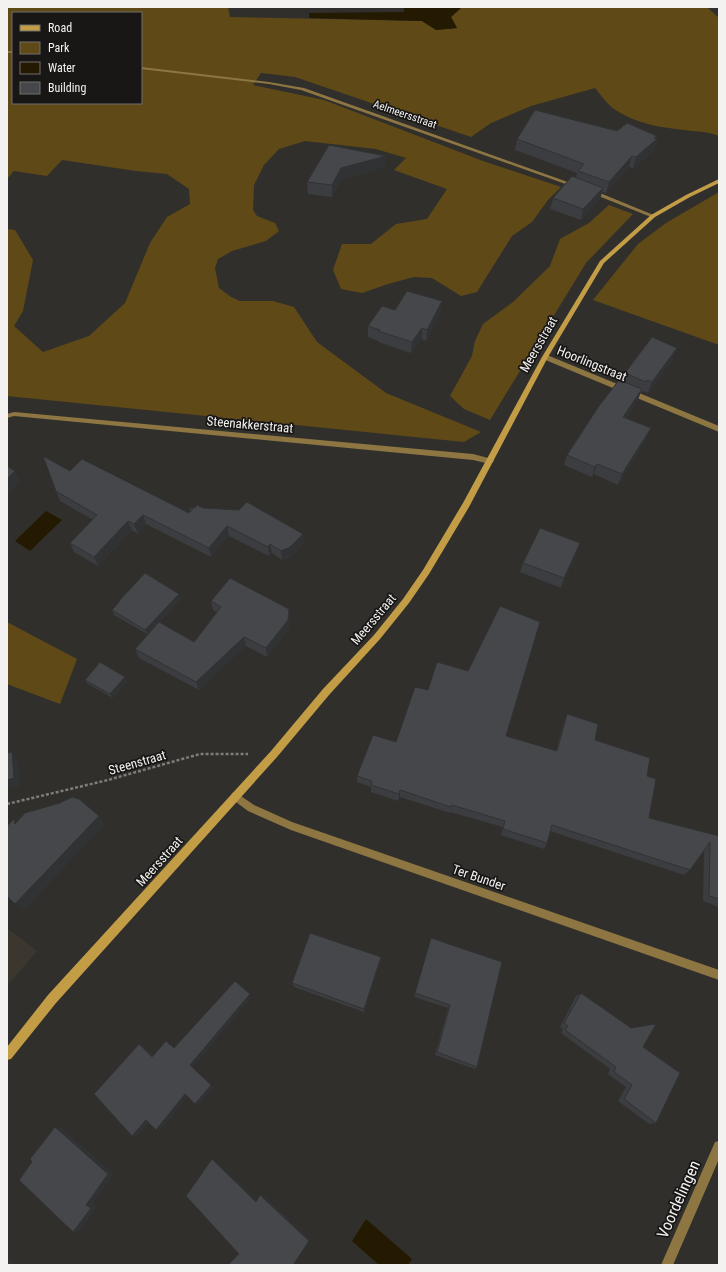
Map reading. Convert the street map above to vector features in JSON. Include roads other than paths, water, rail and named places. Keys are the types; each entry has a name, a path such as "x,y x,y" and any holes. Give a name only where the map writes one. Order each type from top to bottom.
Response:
{"main road":[{"name":"Meersstraat","path":"7,1055 58,993 274,754 326,692 378,637 406,601 426,572 490,460 545,357 602,262 653,216 688,196 719,182"}],"street":[{"name":"Aelmeersstraat","path":"142,68 269,83 302,89 621,202 653,216"},
{"name":"Hoorlingstraat","path":"545,357 719,429"},
{"name":"Steenakkerstraat","path":"7,416 14,414 86,420 473,457 490,460"},
{"name":"Ter Bunder","path":"235,796 251,808 292,826 719,975"},
{"name":"Voordelingen","path":"667,1265 719,1146"}],"water":[{"path":"404,7 462,7 451,17 457,28 436,30 422,21 309,18 309,13 404,12"},
{"path":"46,511 62,520 30,551 15,541"},
{"path":"366,1219 412,1259 408,1265 379,1265 352,1241"}]}
